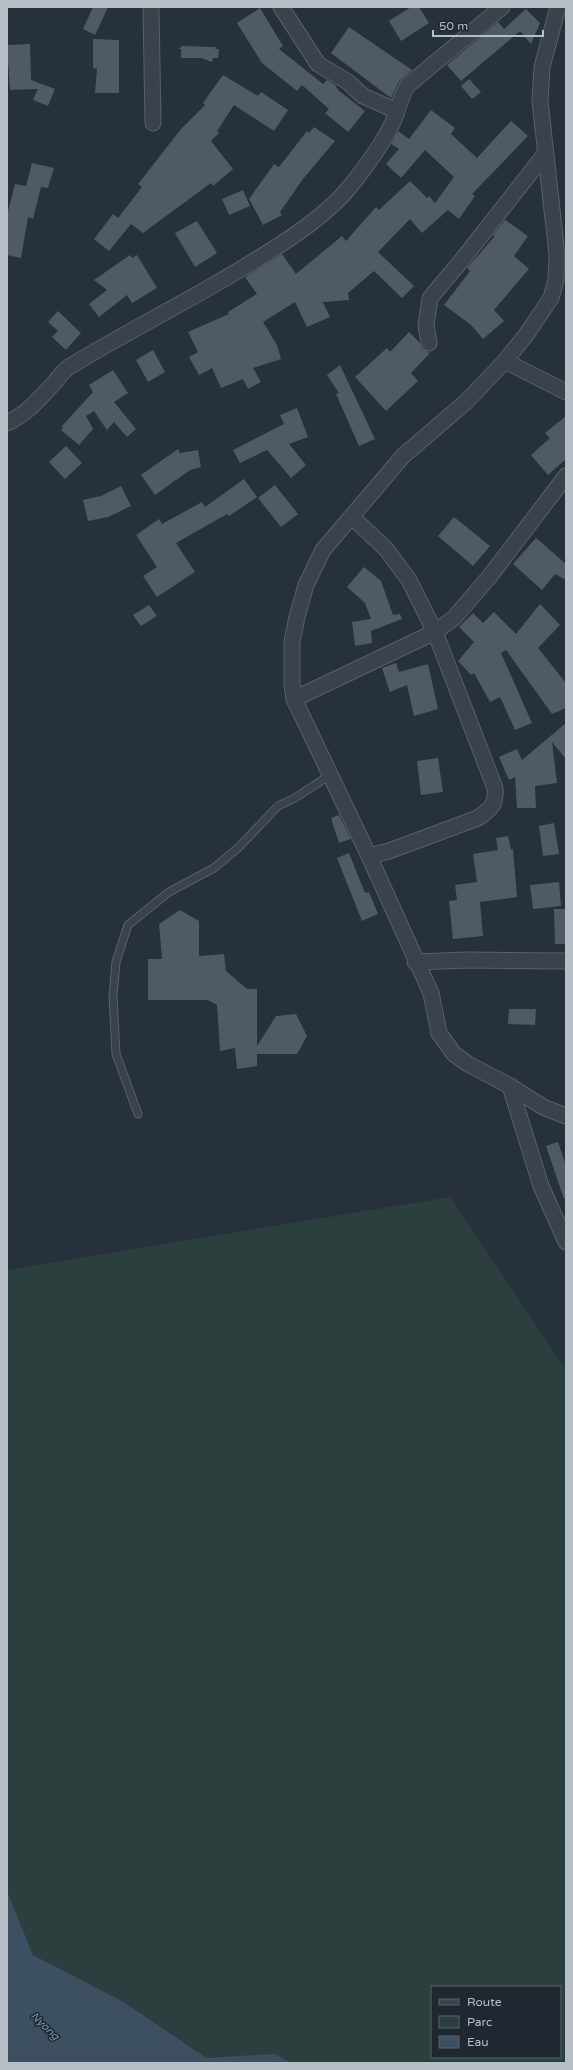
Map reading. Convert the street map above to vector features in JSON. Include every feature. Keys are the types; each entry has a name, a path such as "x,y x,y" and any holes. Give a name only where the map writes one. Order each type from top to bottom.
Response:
{"street":[{"path":"151,7 153,123"},
{"path":"281,7 318,64 348,82 363,96 397,111"},
{"path":"7,423 31,409 67,368 219,283 288,240 322,214 352,184 388,131 397,111 400,99 407,86 502,7"},
{"path":"558,7 542,67 540,101 557,256 556,280 551,298 526,335 505,361 467,401 402,456 323,550 306,585 297,617 292,642 292,684 294,699 369,856 415,962 431,993 439,1033 454,1054 468,1064 510,1086 543,1107 566,1116"},
{"path":"429,343 426,325 430,298 462,260 545,154"},
{"path":"505,361 566,392"},
{"path":"294,699 435,632 454,618 490,576 566,476"},
{"path":"352,517 386,549 409,580 435,632 495,788 496,801 489,810 478,818 389,851 369,856"},
{"path":"415,962 468,960 566,961"},
{"path":"510,1086 541,1186 566,1242"}],"lane":[{"path":"138,1114 116,1054 113,996 116,962 128,925 169,892 214,868 239,847 278,806 295,798 330,775"}],"green space":[{"path":"450,1197 566,1370 566,2063 291,2063 275,2054 206,2059 124,2002 33,1955 7,1891 7,1270"}],"water":[{"name":"Nyong","path":"7,1891 33,1955 124,2002 206,2058 275,2054 291,2063 7,2063"}],"building":[{"path":"93,7 108,7 95,35 83,29"},
{"path":"411,7 419,7 429,23 401,41 389,21"},
{"path":"260,8 283,46 279,49 323,84 327,80 335,85 339,91 365,111 348,132 325,113 329,109 302,85 297,91 262,63 237,23"},
{"path":"526,9 540,23 531,44 520,31 461,81 447,65 498,22 504,29"},
{"path":"349,27 412,70 399,81 391,98 331,53"},
{"path":"93,39 119,40 119,93 95,93 97,69 93,68"},
{"path":"30,44 31,80 55,89 48,106 33,100 38,89 10,90 7,45"},
{"path":"181,46 216,47 215,49 219,49 218,58 213,58 212,62 201,58 181,58 181,49 177,48 181,48"},
{"path":"223,75 258,96 261,92 288,110 274,131 234,105 217,131 219,133 211,141 233,169 213,186 211,183 143,233 131,224 109,251 94,239 113,214 118,218 142,187 138,184 181,129 205,105 203,103"},
{"path":"469,79 481,92 472,99 461,86"},
{"path":"431,110 455,128 451,134 477,158 511,121 528,136 472,194 475,196 459,219 448,210 422,233 410,219 378,252 414,286 402,298 374,271 348,293 349,300 323,302 330,317 307,327 295,302 263,322 277,345 281,359 253,368 261,382 248,389 243,379 221,388 212,368 199,375 189,357 198,352 188,332 229,314 228,312 257,294 245,277 282,254 296,274 342,236 346,241 376,207 379,210 410,181 427,198 429,196 435,203 454,177 425,150 401,178 386,164 399,149 391,144 398,131 409,139"},
{"path":"314,127 335,141 303,179 280,212 282,215 263,225 249,199 274,164 279,167 307,131 309,133"},
{"path":"32,163 54,168 48,188 41,187 33,219 28,217 21,258 7,255 7,215 15,184 26,186"},
{"path":"243,190 250,206 229,215 222,199"},
{"path":"505,220 528,236 514,256 529,269 494,310 504,321 483,339 471,325 444,305 470,271 467,268 494,237 493,235"},
{"path":"197,221 217,253 195,267 175,233"},
{"path":"130,255 132,258 137,255 157,288 132,303 127,295 99,317 89,304 107,290 94,280"},
{"path":"58,311 81,333 66,350 52,337 58,331 48,322"},
{"path":"409,332 420,343 422,349 430,353 411,373 418,381 386,411 355,377 387,348 390,352"},
{"path":"153,350 165,372 148,382 136,360"},
{"path":"340,365 375,439 359,446 336,394 339,393 327,375"},
{"path":"113,370 128,393 114,402 136,429 127,437 114,422 107,430 94,411 86,416 93,429 79,445 61,430 63,428 62,426 93,392 89,385"},
{"path":"297,408 308,437 289,444 306,465 291,478 267,450 240,463 233,450 284,424 280,415"},
{"path":"566,416 566,459 548,475 531,455 550,438 545,433"},
{"path":"66,446 82,463 65,479 49,462"},
{"path":"178,449 180,453 198,450 201,467 190,470 155,495 141,475"},
{"path":"244,479 257,497 229,516 227,514 176,543 195,572 157,597 143,576 157,567 136,535 159,519 162,524 202,502 205,507"},
{"path":"275,485 298,514 281,527 258,498"},
{"path":"121,486 131,506 108,517 88,521 83,500 101,496"},
{"path":"454,517 490,546 473,566 438,536"},
{"path":"536,538 566,564 566,580 555,574 542,590 513,564"},
{"path":"364,567 381,581 393,615 400,614 402,619 371,631 372,643 355,646 352,622 371,619 365,603 347,587"},
{"path":"540,604 560,625 538,648 566,683 566,708 552,714 506,650 501,653 532,723 515,730 500,697 490,702 474,673 471,675 458,661 474,642 459,627 473,613 483,623 494,612 516,634"},
{"path":"149,605 157,616 141,626 133,615"},
{"path":"396,663 399,672 428,664 438,709 414,716 407,685 390,692 382,668"},
{"path":"566,723 566,759 552,742 557,783 535,786 536,808 517,808 515,777 509,780 499,757 517,749 522,760"},
{"path":"438,758 443,792 421,795 417,761"},
{"path":"339,815 351,839 339,843 331,818"},
{"path":"554,823 559,854 543,856 539,826"},
{"path":"508,836 511,850 513,849 517,897 480,902 483,936 453,939 449,901 457,900 455,885 477,882 473,854 498,850 496,838"},
{"path":"349,853 365,893 369,892 378,914 362,921 337,858"},
{"path":"559,882 561,906 533,909 530,885"},
{"path":"554,909 565,909 566,944 555,944"},
{"path":"180,910 199,921 199,956 224,954 226,971 247,989 257,989 257,1046 276,1016 296,1014 307,1036 297,1054 257,1054 257,1066 237,1069 235,1048 220,1051 217,1005 208,1000 148,1000 148,959 162,959 159,924"},
{"path":"509,1009 536,1009 535,1025 508,1024"},
{"path":"558,1142 566,1166 566,1198 564,1199 546,1146"}]}
